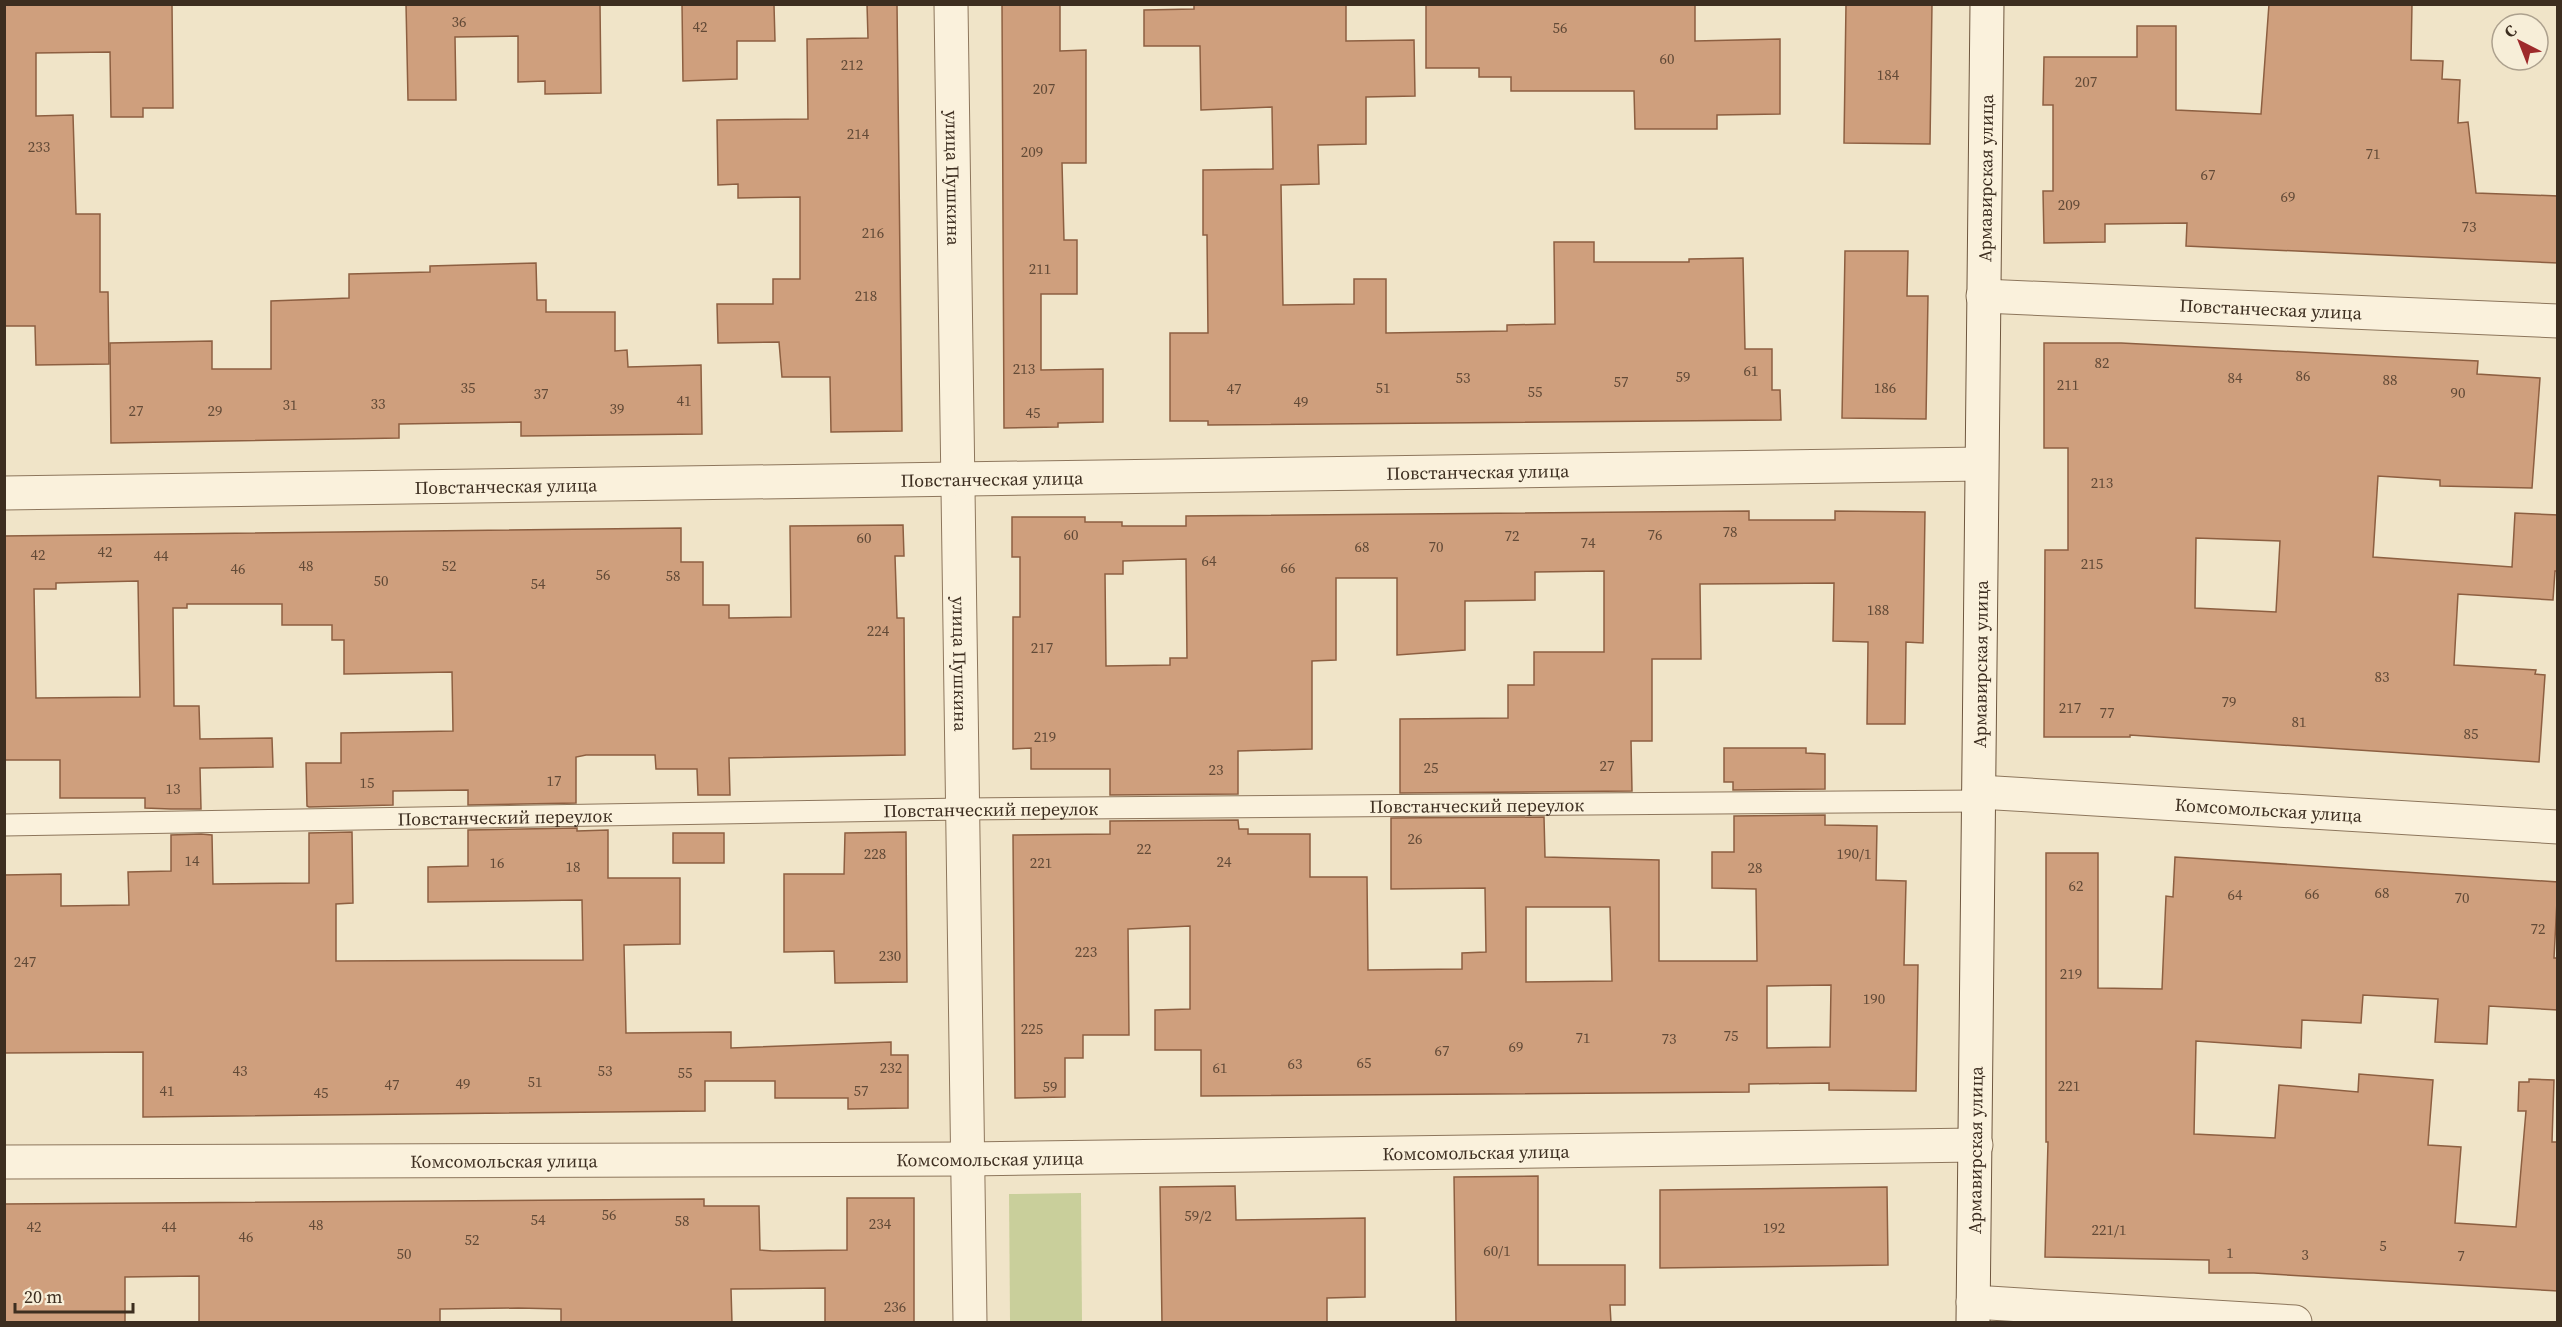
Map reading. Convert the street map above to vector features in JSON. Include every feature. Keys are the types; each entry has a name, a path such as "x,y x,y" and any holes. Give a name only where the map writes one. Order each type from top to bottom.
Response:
{"street":[{"name":"улица Пушкина","path":"951,4 960,478 970,1323"},
{"name":"Армавирская улица","path":"1973,1312 1987,4"},
{"name":"Повстанческая улица","path":"1983,296 2558,321"},
{"name":"Повстанческая улица","path":"4,493 1981,464"},
{"name":"Комсомольская улица","path":"1979,796 2558,826"},
{"name":"Комсомольская улица","path":"4,1162 968,1159 1976,1145"},
{"path":"1973,1312 2295,1323"}],"lane":[{"name":"Повстанческий переулок","path":"4,825 964,809 1979,796"}],"green space":[{"path":"1081,1193 1082,1322 1010,1322 1009,1194"}],"building":[{"path":"4,4 172,4 173,108 143,108 143,117 111,117 110,52 36,53 36,116 73,115 76,214 100,214 100,292 108,292 109,364 36,365 35,326 4,326"},
{"path":"406,4 600,4 601,93 545,94 545,81 518,82 518,36 455,37 456,100 408,100"},
{"path":"682,4 774,5 775,41 737,41 737,79 683,81"},
{"path":"867,4 897,4 902,431 831,432 830,377 782,377 779,342 718,343 717,304 773,304 773,279 800,279 800,197 738,198 738,184 718,185 717,120 808,119 807,39 868,38"},
{"path":"1002,4 1060,4 1060,51 1086,50 1086,163 1062,163 1064,240 1077,240 1077,294 1041,294 1041,370 1103,369 1103,422 1058,423 1058,427 1004,428"},
{"path":"1194,4 1346,4 1346,41 1414,40 1415,96 1366,97 1366,144 1318,145 1319,184 1281,185 1283,305 1354,304 1354,279 1386,279 1386,333 1507,331 1507,325 1555,324 1554,242 1594,242 1594,262 1689,262 1689,259 1743,258 1745,349 1772,349 1772,390 1780,390 1781,420 1208,425 1208,421 1170,421 1170,333 1208,333 1207,235 1203,235 1203,170 1273,169 1272,107 1201,110 1200,46 1144,46 1144,10 1194,9"},
{"path":"1426,4 1695,4 1695,41 1780,39 1780,114 1717,115 1717,129 1635,129 1634,91 1511,91 1511,77 1479,77 1479,68 1426,68"},
{"path":"1846,4 1932,4 1930,144 1844,143"},
{"path":"2269,4 2412,4 2411,60 2443,61 2442,79 2460,80 2458,123 2468,122 2476,193 2558,196 2558,263 2186,246 2187,223 2105,224 2105,242 2044,243 2043,191 2053,191 2053,105 2043,105 2044,57 2137,57 2137,26 2176,26 2176,110 2261,114"},
{"path":"1845,251 1908,251 1907,296 1928,296 1926,419 1842,418"},
{"path":"536,263 537,300 546,300 546,312 615,312 615,351 627,350 628,367 701,365 702,434 521,436 521,422 399,424 399,438 111,443 110,343 212,341 212,369 271,369 271,301 349,298 349,274 430,272 430,266"},
{"path":"2044,343 2121,343 2478,361 2477,374 2540,378 2532,488 2440,486 2440,480 2378,476 2373,557 2512,567 2515,513 2558,515 2558,571 2555,571 2553,600 2458,594 2454,665 2536,670 2535,674 2545,675 2539,762 2130,735 2130,737 2044,737 2045,550 2068,550 2068,448 2044,448","holes":["2196,538 2280,541 2276,612 2195,608"]},
{"path":"1749,511 1749,520 1835,520 1835,511 1925,512 1923,643 1906,642 1905,724 1867,724 1868,642 1833,641 1834,583 1700,584 1701,659 1652,659 1652,741 1631,741 1632,791 1400,793 1400,719 1508,718 1508,685 1534,685 1534,652 1604,652 1604,571 1535,572 1535,600 1465,601 1465,650 1397,655 1397,578 1336,578 1336,660 1312,661 1312,749 1238,751 1238,794 1110,795 1110,769 1031,769 1031,748 1013,749 1013,617 1020,617 1020,557 1012,557 1012,517 1085,517 1085,522 1122,522 1122,526 1186,526 1186,516","holes":["1186,559 1187,658 1170,658 1170,665 1106,666 1105,574 1123,574 1123,561"]},
{"path":"903,525 904,556 895,556 897,618 904,618 905,755 729,758 730,795 698,795 697,769 656,769 655,755 586,755 576,757 576,803 468,805 468,790 393,791 393,805 309,807 307,806 306,763 341,763 341,733 453,731 452,672 344,674 344,640 332,640 332,625 282,625 282,604 187,604 187,608 173,608 174,706 199,706 200,739 272,738 273,767 200,768 201,809 171,809 145,808 145,798 60,798 60,760 4,760 4,536 681,528 681,562 703,562 703,605 729,605 729,618 791,617 790,526","holes":["138,581 140,697 36,698 34,589 56,589 56,583"]},
{"path":"1724,748 1806,748 1806,753 1825,754 1825,789 1733,790 1733,782 1724,782"},
{"path":"1825,815 1825,825 1877,826 1876,880 1906,881 1904,965 1918,965 1916,1091 1829,1090 1829,1083 1749,1084 1749,1092 1201,1096 1201,1050 1155,1050 1155,1010 1190,1009 1190,926 1128,929 1129,1035 1083,1035 1083,1058 1065,1058 1065,1097 1015,1098 1013,835 1110,834 1110,821 1238,820 1239,829 1248,829 1248,834 1310,834 1310,877 1367,877 1368,970 1462,969 1462,953 1486,952 1485,888 1391,889 1391,818 1544,817 1545,857 1659,860 1659,961 1757,961 1756,889 1712,888 1712,852 1734,852 1734,816","holes":["1526,907 1610,907 1612,981 1526,982","1831,985 1830,1047 1767,1048 1767,986"]},
{"path":"577,828 577,831 608,830 608,878 680,878 680,944 624,945 626,1033 731,1032 731,1048 891,1042 891,1055 908,1055 908,1108 848,1109 848,1098 775,1098 775,1081 705,1081 705,1111 143,1117 143,1052 4,1053 4,875 61,874 61,906 129,905 128,872 171,871 171,835 201,834 212,835 213,884 309,883 309,833 352,832 353,903 336,904 336,961 583,960 582,900 428,902 428,867 468,866 468,830"},
{"path":"906,832 907,982 835,983 834,951 784,952 784,874 844,874 845,833"},
{"path":"673,833 724,833 724,863 673,863"},
{"path":"2046,853 2098,853 2098,988 2162,989 2166,896 2173,897 2175,857 2558,882 2554,958 2558,958 2558,1010 2489,1006 2487,1044 2435,1042 2438,999 2363,995 2361,1023 2302,1020 2301,1048 2196,1041 2194,1134 2275,1138 2279,1085 2358,1092 2359,1074 2433,1080 2428,1145 2461,1147 2455,1223 2516,1227 2526,1111 2518,1111 2519,1082 2529,1082 2529,1079 2554,1080 2552,1142 2558,1142 2558,1291 2254,1273 2209,1273 2209,1260 2045,1257 2048,1142 2046,1142"},
{"path":"1538,1176 1538,1265 1625,1265 1625,1305 1610,1305 1611,1323 1456,1323 1454,1177"},
{"path":"1235,1186 1236,1220 1365,1218 1365,1297 1327,1298 1327,1323 1162,1323 1160,1187"},
{"path":"1887,1187 1888,1265 1660,1268 1660,1190"},
{"path":"847,1198 914,1198 914,1323 825,1323 825,1288 731,1289 732,1323 561,1323 561,1309 518,1308 440,1309 440,1323 199,1323 199,1276 125,1277 125,1323 4,1323 4,1204 704,1199 704,1206 759,1206 760,1250 773,1251 847,1250"}]}
